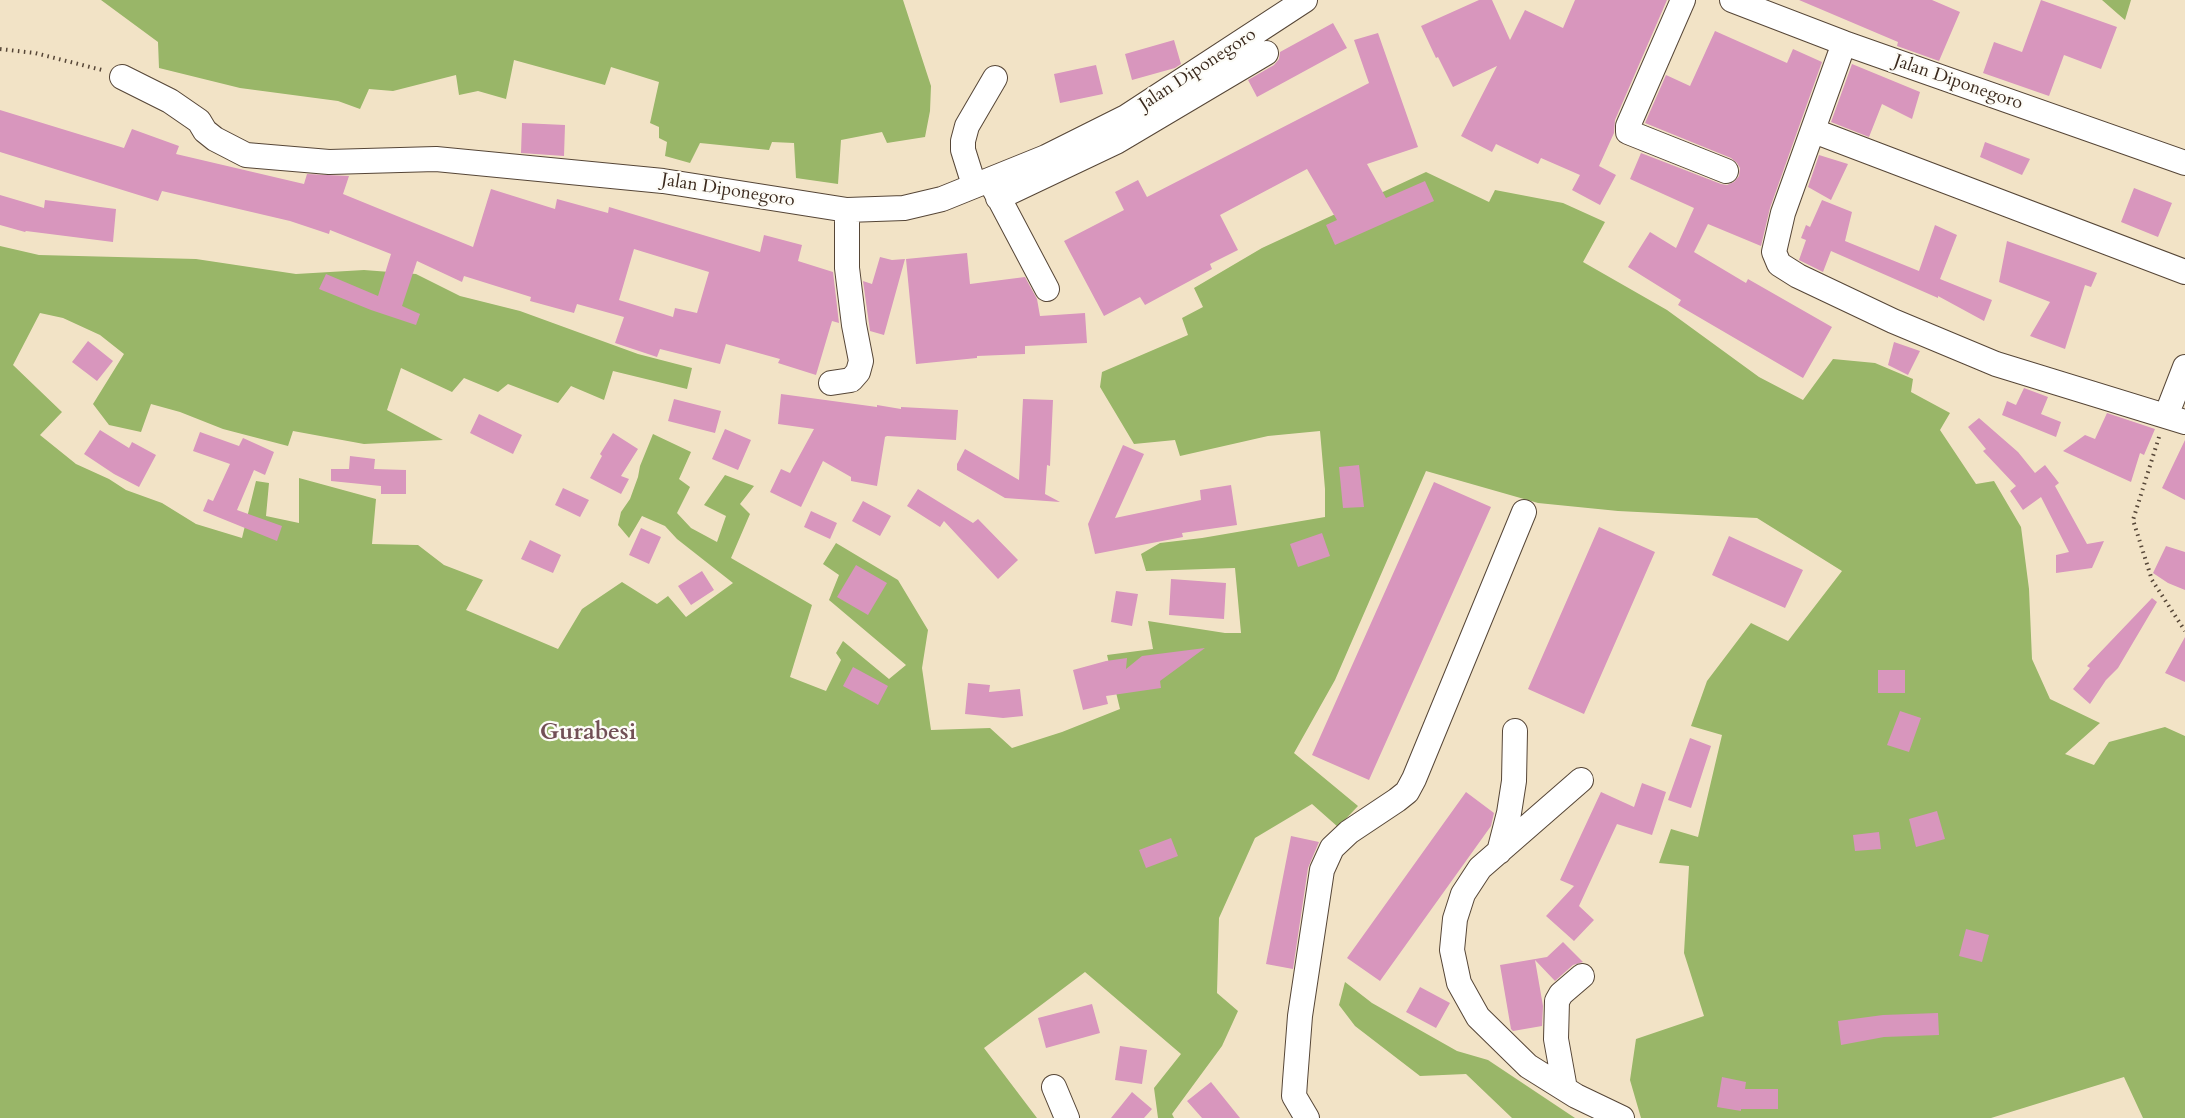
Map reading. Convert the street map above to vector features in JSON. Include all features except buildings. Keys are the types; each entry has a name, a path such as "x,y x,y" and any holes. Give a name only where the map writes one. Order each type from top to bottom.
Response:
{"street":[{"name":"Jalan Diponegoro","path":"122,77 170,101 199,121 215,139 246,155 329,162 436,159 663,181 847,210 904,208 987,187 1126,117 1305,0"},
{"path":"1683,0 1628,126 1628,132 1726,171"},
{"name":"Jalan Diponegoro","path":"1732,0 1844,43 2185,163"},
{"path":"1844,43 1783,213 1774,252 1779,264 1798,276 1893,321 1996,364 2175,419 2185,367"},
{"path":"987,187 1116,142 1266,53"},
{"path":"995,78 967,126 963,150 1047,289"},
{"path":"1814,131 2185,272"},
{"path":"831,383 851,380 858,372 861,361 847,268 847,210"},
{"path":"1307,1118 1294,1095 1294,1081 1300,1016 1322,870 1332,848 1349,832 1402,796 1414,779 1524,512"},
{"path":"1499,852 1514,781 1515,731"},
{"path":"1581,780 1480,868 1462,894 1455,919 1452,950 1459,983 1478,1017 1528,1066 1565,1089 1622,1118"},
{"path":"1565,1089 1556,1039 1557,1001 1561,993 1582,976"},
{"path":"1054,1087 1067,1118"}],"path":[{"path":"0,49 45,56 97,68 122,77"},
{"path":"2175,419 2133,520 2152,580 2185,631"}],"green space":[{"path":"101,0 903,0 931,86 930,111 925,137 887,143 882,132 841,140 838,184 796,178 794,143 772,142 769,150 700,143 690,163 665,156 667,142 659,138 659,127 650,123 659,82 611,67 605,85 514,60 506,99 478,91 459,95 456,75 393,91 369,89 360,109 338,101 240,88 159,68 158,42"},
{"path":"2102,0 2131,0 2125,20 2118,14"},
{"path":"1426,172 1489,202 1495,190 1563,203 1605,222 1583,262 1667,310 1759,377 1803,400 1833,359 1875,363 1913,379 1911,392 1950,413 1940,430 1976,484 1994,481 2021,527 2029,589 2032,659 2050,699 2100,723 2065,754 2094,765 2109,742 2165,727 2185,736 2185,1118 2143,1118 2124,1077 1991,1118 1641,1118 1630,1080 1636,1039 1704,1016 1684,953 1689,866 1659,863 1671,829 1698,837 1722,735 1691,726 1707,681 1751,623 1788,641 1842,571 1757,518 1618,511 1538,503 1426,471 1335,680 1294,753 1358,806 1338,827 1312,804 1255,838 1219,918 1217,993 1238,1011 1222,1046 1172,1114 1174,1118 1158,1118 1154,1088 1181,1054 1085,972 984,1048 1037,1118 0,1118 0,246 39,255 196,259 296,274 364,270 416,274 460,296 520,311 638,354 692,368 687,389 613,371 604,400 571,386 558,403 508,384 498,392 464,378 452,392 401,368 387,410 443,440 364,444 293,431 288,446 223,429 180,412 151,404 141,432 109,425 93,404 124,354 100,335 63,318 40,313 13,365 62,412 40,435 76,464 109,479 126,490 162,503 196,524 242,538 256,481 269,483 266,516 299,523 299,478 376,499 372,544 418,545 444,565 483,580 466,610 558,649 582,609 622,582 657,604 668,596 686,617 733,583 677,539 665,526 642,516 629,538 618,525 621,512 630,499 653,434 691,452 679,479 690,487 677,513 691,528 717,542 726,516 704,505 725,475 754,486 740,504 750,514 731,558 812,605 790,677 826,691 841,660 836,653 843,641 889,679 906,665 829,600 839,575 823,564 836,543 898,580 928,630 922,668 931,730 990,728 1012,748 1062,732 1120,709 1107,655 1153,649 1148,621 1225,633 1241,633 1235,568 1146,571 1141,554 1160,543 1325,517 1320,431 1268,436 1180,456 1175,440 1134,444 1100,387 1102,372 1188,335 1182,318 1203,307 1194,288 1262,248"},
{"path":"1345,982 1372,1003 1457,1051 1488,1060 1575,1118 1512,1118 1466,1074 1420,1076 1355,1026 1339,1005"}],"district":[{"name":"Gurabesi","path":"588,733"}]}
